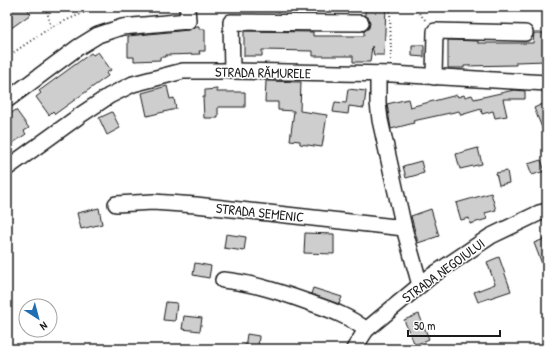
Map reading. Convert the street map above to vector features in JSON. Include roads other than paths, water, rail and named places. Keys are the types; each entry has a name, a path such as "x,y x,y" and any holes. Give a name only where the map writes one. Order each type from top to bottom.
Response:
{"street":[{"path":"7,100 98,35 122,27 188,21 187,10"},
{"path":"232,71 231,22 361,23"},
{"path":"434,77 435,31 525,33"},
{"name":"STRADA RĂMURELE","path":"7,168 109,96 133,84 183,71 378,74 547,83"},
{"path":"378,74 378,103 380,120 404,228 420,285"},
{"name":"STRADA SEMENIC","path":"116,204 153,202 196,205 404,228"},
{"name":"STRADA NEGOIULUI","path":"354,349 366,330 420,285 491,236 539,213 547,211"},
{"path":"224,280 235,281 276,291 330,309 348,318 366,330"}]}
